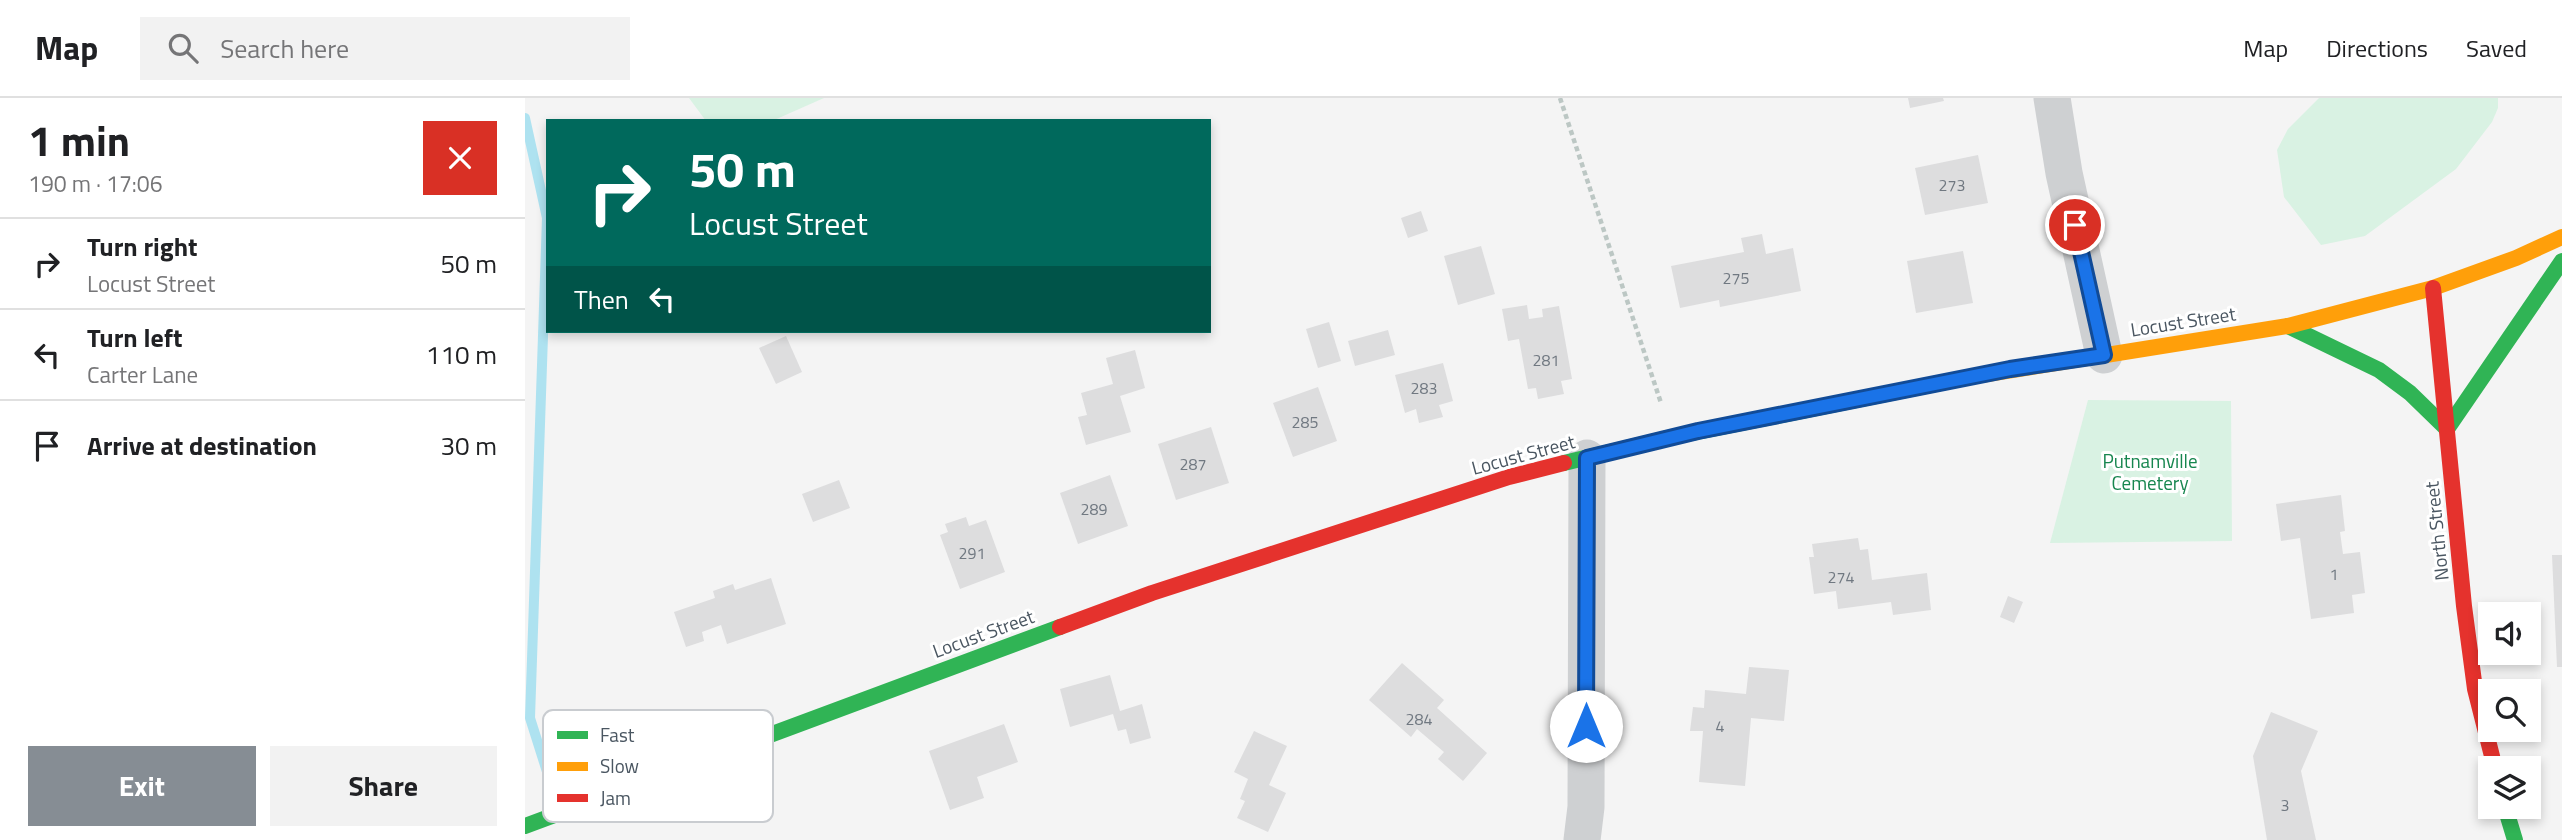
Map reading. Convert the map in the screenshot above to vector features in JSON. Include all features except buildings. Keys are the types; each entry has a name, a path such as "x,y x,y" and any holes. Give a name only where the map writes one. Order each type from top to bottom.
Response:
{"main road":[{"name":"Locust Street","path":"773,734 1152,593 1509,477 1672,437 2010,369 2288,326 2433,288 2516,258 2562,237"},
{"path":"2288,326 2379,370 2410,393 2447,429 2562,261"},
{"name":"North Street","path":"2433,288 2475,689 2492,756"},
{"name":"Locust Street","path":"525,826 543,819"},
{"path":"2509,819 2515,840"}],"street":[{"path":"2052,98 2063,173 2104,355"},
{"path":"1582,840 1586,807 1587,458"}],"path":[{"path":"1560,98 1672,437"}],"green space":[{"path":"689,98 824,98 777,119 705,119"},
{"path":"2319,98 2498,98 2498,108 2492,122 2456,169 2365,236 2321,245 2284,197 2277,150 2288,129"},
{"name":"Putnamville Cemetery","path":"2088,400 2231,401 2232,541 2050,543"}],"waterway":[{"path":"525,118 546,213"},
{"path":"543,759 530,718 546,247"}],"traffic: fast":[{"path":"2288,326 2379,370 2410,393 2447,429 2562,261"},
{"path":"1564,463 1672,437 1981,375"},
{"path":"773,734 1060,627"},
{"path":"525,826 543,819"},
{"path":"2509,819 2515,840"}],"traffic: slow":[{"path":"1981,375 2288,326 2433,288 2516,258 2562,237"}],"traffic: jam":[{"path":"2433,288 2464,606 2475,689 2492,756"},
{"path":"1060,627 1152,593 1509,477 1564,463"}],"route":[{"path":"1586,726 1587,458 1698,431 2010,369 2104,355 2075,225"}]}
